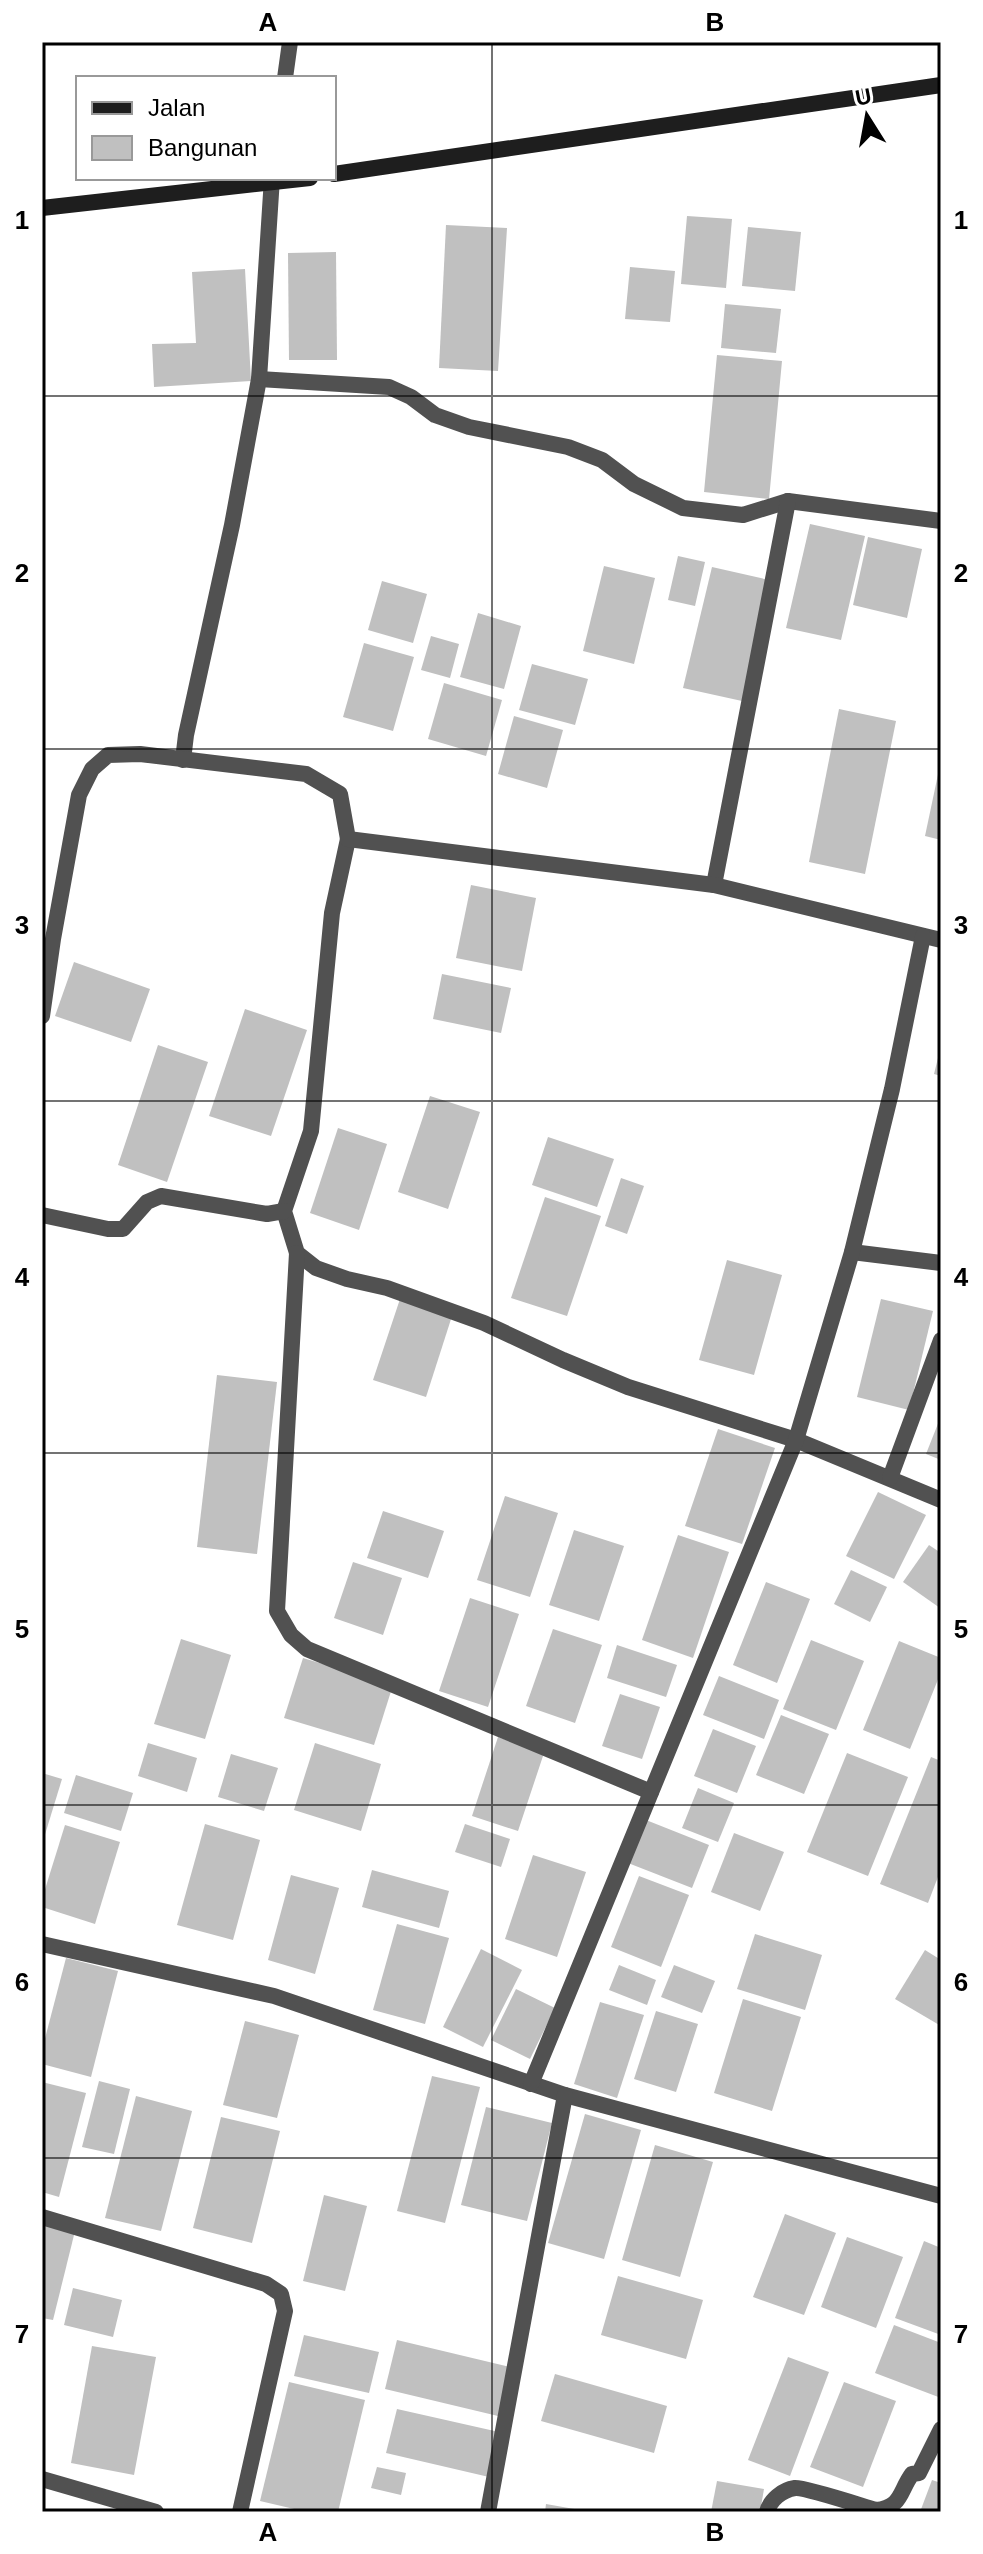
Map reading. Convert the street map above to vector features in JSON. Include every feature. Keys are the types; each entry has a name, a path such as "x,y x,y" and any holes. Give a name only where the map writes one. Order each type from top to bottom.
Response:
{"main road":[{"path":"336,174 941,85"},
{"path":"42,208 272,181"}],"street":[{"path":"285,76 290,42"},
{"path":"183,760 259,379 272,181"},
{"path":"259,379 389,387 411,397 435,415 469,427 568,447 602,460 634,484 683,508 743,515 788,501 941,521"},
{"path":"714,885 788,501"},
{"path":"42,1016 79,795 92,769 108,755 140,754 306,774 340,794 348,839 332,913 311,1131 284,1211 297,1253 277,1611 291,1635 307,1649 651,1792"},
{"path":"348,839 714,885 941,940"},
{"path":"531,2084 796,1440 852,1252 892,1089 923,936"},
{"path":"42,1215 108,1229 123,1229 147,1202 161,1196 267,1214 284,1211"},
{"path":"852,1252 941,1263"},
{"path":"297,1253 316,1268 387,1288 484,1323 628,1387 796,1440 941,1500"},
{"path":"890,1478 941,1340"},
{"path":"42,1944 274,1996 565,2095 941,2196"},
{"path":"488,2512 565,2095"},
{"path":"42,2217 266,2284 281,2294 285,2311 240,2512"},
{"path":"767,2512 769,2504 782,2493 797,2488 876,2510 888,2508 897,2502 912,2474 919,2473 941,2429"},
{"path":"42,2479 108,2506 156,2512"}],"building":[{"path":"687,216 732,219 726,288 681,284"},
{"path":"446,225 507,228 498,371 439,368"},
{"path":"748,227 801,232 795,291 742,286"},
{"path":"336,252 337,360 289,360 288,253"},
{"path":"630,267 675,271 670,322 625,319"},
{"path":"245,269 251,381 154,387 152,344 196,343 192,272"},
{"path":"725,304 781,309 776,353 721,348"},
{"path":"717,355 782,361 769,499 704,492"},
{"path":"810,524 865,536 841,640 786,628"},
{"path":"868,537 922,549 907,618 853,605"},
{"path":"678,556 705,562 695,606 668,600"},
{"path":"604,566 655,578 634,664 583,651"},
{"path":"712,567 769,580 742,701 683,688"},
{"path":"382,581 427,594 413,643 368,630"},
{"path":"478,613 521,626 504,689 460,677"},
{"path":"431,636 459,644 450,678 421,670"},
{"path":"364,643 414,657 393,731 343,717"},
{"path":"532,664 588,679 575,725 519,710"},
{"path":"444,683 502,700 486,756 428,739"},
{"path":"839,709 896,721 865,874 809,862"},
{"path":"514,716 563,730 547,788 498,774"},
{"path":"941,765 941,840 925,836"},
{"path":"471,885 536,898 522,971 456,958"},
{"path":"74,962 150,989 131,1042 55,1016"},
{"path":"442,974 511,988 501,1033 433,1019"},
{"path":"245,1009 307,1030 271,1136 209,1116"},
{"path":"158,1045 208,1062 167,1182 118,1165"},
{"path":"941,1050 941,1076 934,1074"},
{"path":"430,1096 480,1112 448,1209 398,1192"},
{"path":"338,1128 387,1144 359,1230 310,1213"},
{"path":"548,1137 614,1159 597,1207 532,1185"},
{"path":"621,1178 644,1186 627,1234 605,1226"},
{"path":"545,1197 601,1216 567,1316 511,1298"},
{"path":"727,1260 782,1275 754,1375 699,1360"},
{"path":"400,1299 452,1316 426,1397 373,1380"},
{"path":"881,1299 933,1311 909,1410 857,1397"},
{"path":"217,1375 277,1382 257,1554 197,1547"},
{"path":"941,1416 941,1460 926,1454"},
{"path":"718,1429 775,1448 742,1544 685,1526"},
{"path":"878,1492 926,1515 894,1579 846,1556"},
{"path":"505,1496 558,1513 530,1597 477,1580"},
{"path":"383,1511 444,1531 428,1578 367,1558"},
{"path":"574,1530 624,1546 599,1621 549,1605"},
{"path":"678,1535 729,1552 693,1658 642,1640"},
{"path":"929,1545 941,1553 940,1608 903,1582"},
{"path":"353,1562 402,1578 383,1635 334,1618"},
{"path":"851,1570 887,1587 870,1622 834,1604"},
{"path":"766,1582 810,1599 777,1683 733,1665"},
{"path":"470,1598 519,1614 488,1707 439,1691"},
{"path":"553,1629 602,1645 575,1723 526,1706"},
{"path":"181,1639 231,1655 205,1739 154,1724"},
{"path":"811,1640 864,1661 836,1730 783,1709"},
{"path":"899,1641 941,1658 941,1672 910,1749 863,1730"},
{"path":"617,1645 677,1665 666,1697 607,1678"},
{"path":"303,1658 393,1685 374,1745 284,1718"},
{"path":"719,1676 779,1700 764,1739 703,1715"},
{"path":"620,1694 660,1707 642,1759 602,1746"},
{"path":"781,1715 829,1734 804,1794 756,1775"},
{"path":"713,1729 756,1746 737,1793 694,1776"},
{"path":"498,1737 544,1753 518,1831 472,1816"},
{"path":"148,1743 197,1758 187,1792 138,1776"},
{"path":"315,1743 381,1764 361,1831 294,1810"},
{"path":"847,1753 908,1777 868,1876 807,1852"},
{"path":"231,1754 278,1768 264,1811 218,1797"},
{"path":"931,1757 941,1761 941,1869 928,1903 880,1884"},
{"path":"42,1773 62,1779 43,1841 42,1840"},
{"path":"76,1775 133,1793 121,1831 64,1813"},
{"path":"698,1788 734,1803 718,1842 682,1828"},
{"path":"646,1820 709,1845 692,1888 628,1863"},
{"path":"205,1824 260,1840 233,1940 177,1925"},
{"path":"465,1824 510,1839 501,1867 455,1852"},
{"path":"65,1825 120,1842 95,1924 42,1907"},
{"path":"734,1833 784,1852 760,1911 711,1892"},
{"path":"533,1855 586,1872 557,1957 505,1939"},
{"path":"372,1870 449,1891 439,1928 362,1907"},
{"path":"291,1875 339,1888 315,1974 268,1960"},
{"path":"639,1876 689,1895 661,1967 611,1947"},
{"path":"397,1924 449,1938 425,2024 373,2010"},
{"path":"755,1934 822,1955 805,2010 737,1989"},
{"path":"481,1949 522,1970 483,2047 443,2027"},
{"path":"925,1950 941,1960 941,2026 895,1999"},
{"path":"66,1958 118,1971 91,2077 42,2064 42,2050"},
{"path":"619,1965 656,1980 647,2005 609,1990"},
{"path":"674,1965 715,1981 702,2013 661,1997"},
{"path":"516,1989 555,2008 530,2059 491,2040"},
{"path":"743,1999 801,2017 772,2111 714,2093"},
{"path":"600,2002 644,2015 617,2098 574,2084"},
{"path":"656,2011 698,2024 676,2092 634,2079"},
{"path":"245,2021 299,2035 277,2118 223,2105"},
{"path":"432,2076 480,2087 445,2223 397,2211"},
{"path":"99,2081 130,2089 114,2154 82,2147"},
{"path":"42,2082 86,2093 59,2197 42,2192"},
{"path":"136,2096 192,2111 161,2231 105,2218"},
{"path":"486,2107 552,2123 527,2221 461,2205"},
{"path":"585,2114 641,2130 604,2259 548,2243"},
{"path":"221,2117 280,2131 252,2243 193,2228"},
{"path":"655,2145 713,2162 680,2277 622,2260"},
{"path":"324,2195 367,2206 345,2291 303,2281"},
{"path":"785,2214 836,2233 804,2315 753,2297"},
{"path":"42,2223 75,2231 53,2320 42,2318"},
{"path":"847,2237 903,2257 876,2328 821,2307"},
{"path":"924,2241 941,2248 941,2335 895,2318"},
{"path":"618,2276 703,2300 686,2359 601,2335"},
{"path":"73,2288 122,2300 113,2337 64,2325"},
{"path":"894,2325 941,2343 941,2398 875,2373"},
{"path":"304,2335 379,2352 369,2393 294,2376"},
{"path":"397,2340 510,2367 498,2416 385,2389"},
{"path":"92,2346 156,2357 134,2475 71,2463"},
{"path":"788,2357 829,2372 790,2476 748,2460"},
{"path":"555,2374 667,2406 654,2453 541,2421"},
{"path":"289,2382 365,2400 338,2512 307,2512 260,2501"},
{"path":"844,2382 896,2401 863,2487 810,2467"},
{"path":"397,2409 499,2432 489,2477 386,2453"},
{"path":"377,2467 406,2473 401,2495 371,2488"},
{"path":"932,2480 941,2483 941,2512 920,2512"},
{"path":"717,2481 764,2489 760,2512 711,2512"},
{"path":"546,2504 580,2510 580,2512 545,2512"}]}
